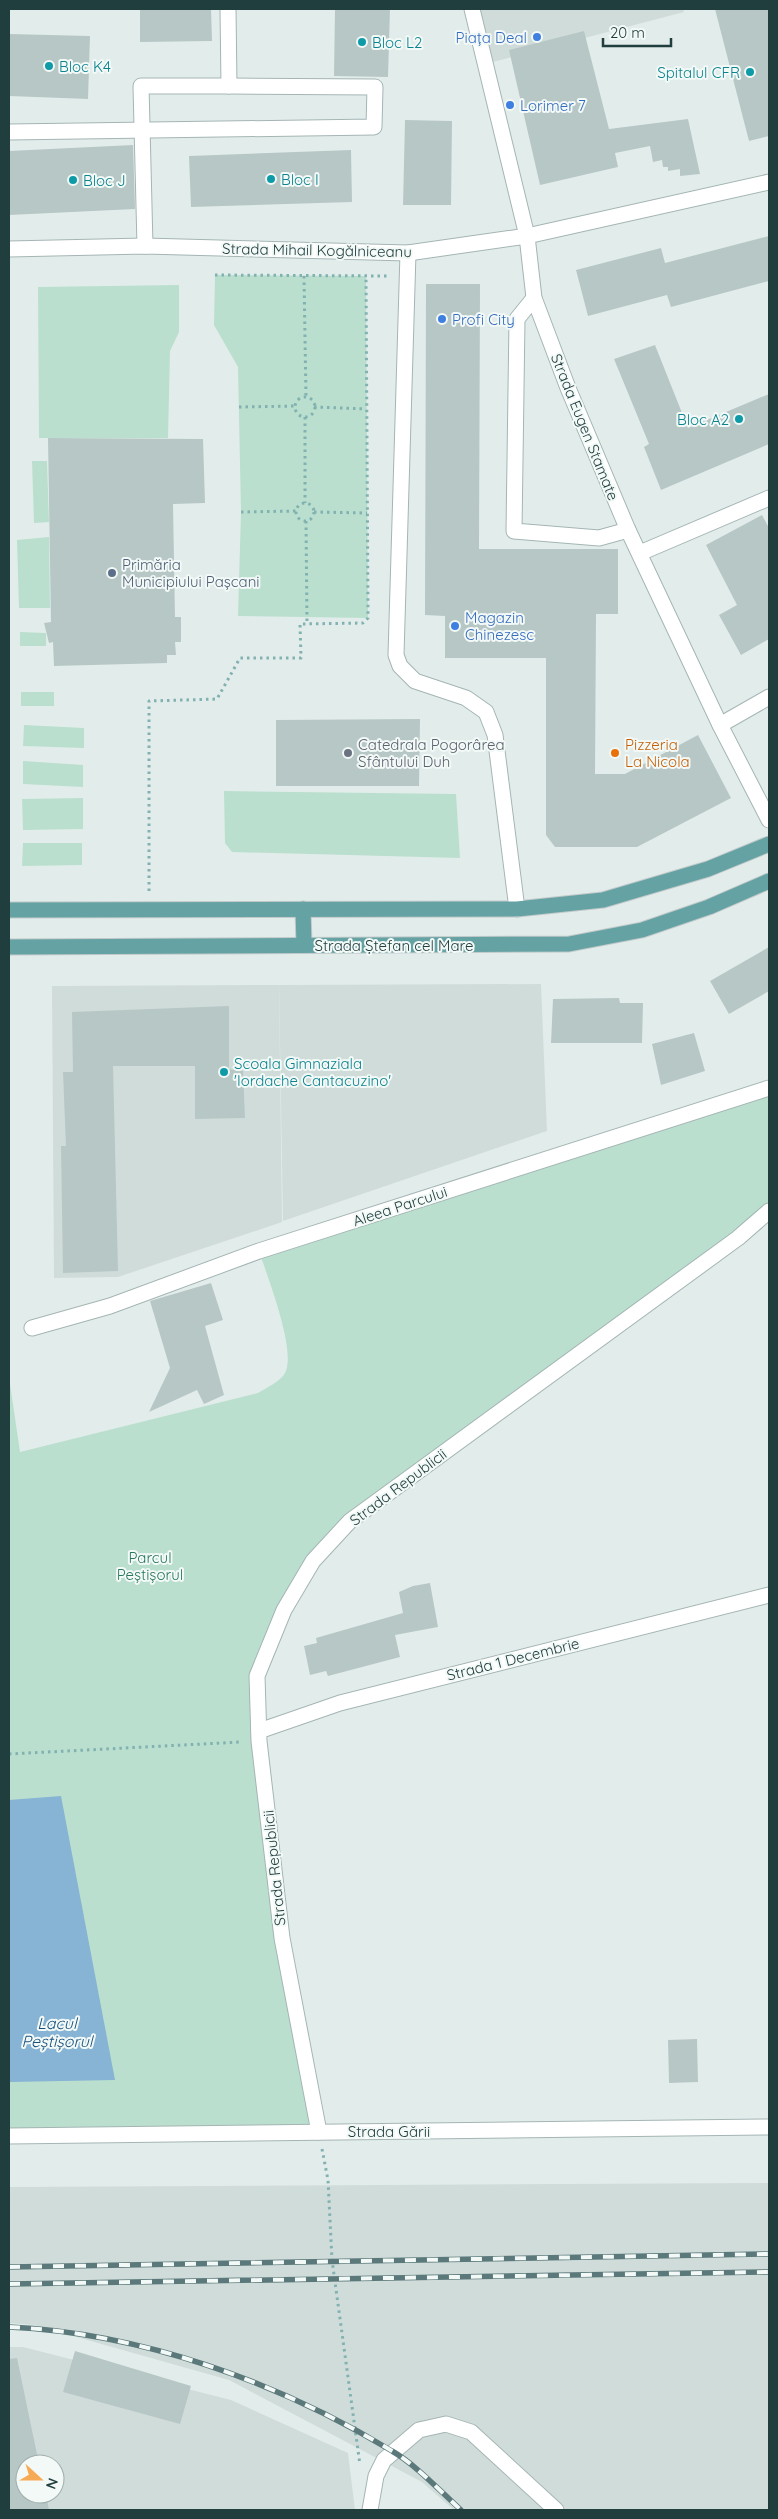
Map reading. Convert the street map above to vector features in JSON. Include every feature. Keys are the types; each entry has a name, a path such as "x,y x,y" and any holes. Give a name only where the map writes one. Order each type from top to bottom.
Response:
{"main road":[{"path":"9,910 516,909 603,900 708,869 769,844"},
{"name":"Strada Ștefan cel Mare","path":"9,947 569,944 642,930 708,907 769,881"},
{"path":"303,909 304,945"}],"street":[{"path":"228,9 229,86"},
{"name":"Strada Eugen Stamate","path":"472,9 527,236 534,298 568,388 628,530 720,725 769,820"},
{"path":"9,132 141,130 374,127 375,88 141,86 141,130 145,246"},
{"name":"Strada Mihail Kogălniceanu","path":"9,249 145,246 408,253 527,236 769,182"},
{"path":"408,253 396,654 400,666 416,681 466,698 486,712 495,735 516,909"},
{"path":"534,298 517,319 514,531 599,538 628,530"},
{"path":"640,553 769,498"},
{"path":"720,725 769,697"},
{"name":"Aleea Parcului","path":"32,1328 110,1306 259,1250 769,1088"},
{"name":"Strada Republicii","path":"318,2132 282,1938 259,1736 257,1676 284,1610 313,1561 350,1521 738,1238 769,1211"},
{"name":"Strada 1 Decembrie","path":"259,1736 340,1703 769,1594"},
{"name":"Strada Gării","path":"9,2136 769,2127"},
{"path":"370,2510 376,2476 384,2460 419,2430 446,2424 472,2432 556,2510"}],"path":[{"path":"215,275 407,277"},
{"path":"304,276 306,398"},
{"path":"149,910 149,701 217,699 240,658 300,658 300,624 364,623 368,618 366,276"},
{"path":"295,406 298,401 306,398"},
{"path":"305,417 313,412 314,407 310,400 306,398"},
{"path":"239,407 295,406"},
{"path":"295,406 298,414 305,417"},
{"path":"314,407 366,409"},
{"path":"305,417 305,504"},
{"path":"305,504 312,507 314,512 312,517 306,521 299,519 296,511 298,506 305,504"},
{"path":"241,512 296,511"},
{"path":"314,512 367,513"},
{"path":"306,521 307,624"},
{"path":"9,1754 259,1736"},
{"path":"318,2132 328,2180 332,2260 361,2466"}],"shaded area":[{"name":"Piața Deal","path":"479,9 683,9 684,12 493,62"},
{"path":"541,984 547,1131 283,1221 279,985"},
{"path":"279,985 282,1222 118,1277 54,1278 52,986"},
{"path":"769,2183 769,2510 454,2510 422,2482 229,2380 34,2325 9,2323 9,2187"},
{"path":"9,2347 23,2347 231,2400 348,2453 355,2510 9,2510"}],"green space":[{"path":"215,275 366,276 368,618 238,616 241,512 238,367 214,325"},
{"path":"179,285 179,332 170,351 168,438 39,438 38,287"},
{"path":"32,461 47,461 49,522 34,523"},
{"path":"49,537 50,608 19,608 17,540"},
{"path":"20,632 46,633 46,646 20,646"},
{"path":"21,692 54,692 54,706 21,706"},
{"path":"24,725 84,728 84,748 23,746"},
{"path":"23,761 83,765 83,787 23,784"},
{"path":"224,791 456,794 460,858 232,852 225,843"},
{"path":"83,798 83,829 23,830 22,799"},
{"path":"23,843 82,843 82,865 22,866"},
{"name":"Parcul Peștișorul","path":"769,1081 769,1211 350,1521 313,1561 257,1676 259,1741 319,2132 9,2136 9,1377 20,1452 258,1393 283,1376 288,1362 280,1313 259,1251"}],"water":[{"name":"Lacul Peștișorul","path":"61,1796 115,2080 9,2082 9,1800"}],"building":[{"path":"140,9 211,9 212,41 140,42"},
{"name":"Bloc L2","path":"335,9 390,9 388,77 334,76"},
{"name":"Spitalul CFR","path":"715,9 769,9 769,136 749,141"},
{"path":"584,31 609,129 688,119 700,174 680,176 680,169 668,171 668,167 663,167 662,160 653,162 650,146 615,153 618,167 540,185 509,50"},
{"name":"Bloc K4","path":"9,34 90,36 88,99 9,96"},
{"path":"405,120 452,121 451,205 403,205"},
{"name":"Bloc J","path":"133,145 135,209 9,215 9,151"},
{"name":"Bloc I","path":"351,150 352,202 191,207 189,156"},
{"path":"769,236 769,281 671,307 667,295 588,316 576,270 661,248 665,263"},
{"path":"426,284 480,284 479,549 618,549 618,614 596,614 595,774 625,774 698,735 731,798 637,847 555,847 546,835 546,658 445,658 445,616 425,615"},
{"name":"Bloc A2","path":"655,345 688,428 769,394 769,444 661,490 644,447 649,444 614,359"},
{"name":"Primăria Municipiului Pașcani","path":"48,438 203,439 205,503 173,504 175,617 181,617 181,642 175,642 176,655 167,655 167,663 54,666 53,642 49,643 44,623 51,622"},
{"path":"762,515 769,528 769,639 741,655 719,615 737,605 706,545"},
{"name":"Catedrala Pogorârea Sfântului Duh","path":"420,719 419,786 276,786 276,720"},
{"path":"769,947 769,991 729,1014 710,981"},
{"path":"619,998 620,1003 643,1003 642,1043 551,1043 553,999"},
{"name":"Scoala Gimnaziala 'Iordache Cantacuzino'","path":"229,1006 229,1069 243,1071 245,1118 195,1119 195,1066 113,1066 118,1271 63,1273 61,1146 66,1146 63,1072 73,1072 72,1012"},
{"path":"694,1033 705,1071 661,1085 652,1044"},
{"path":"211,1283 223,1320 205,1326 224,1395 204,1404 197,1390 149,1412 170,1368 150,1301"},
{"path":"430,1583 438,1627 395,1635 400,1657 328,1676 326,1671 310,1675 304,1646 317,1643 316,1638 403,1613 399,1592 413,1586"},
{"path":"697,2039 698,2082 669,2083 668,2040"},
{"path":"75,2351 191,2386 180,2424 63,2392"},
{"path":"17,2358 37,2454 15,2454 15,2504 48,2504 49,2510 9,2510 9,2359"}],"railway":[{"path":"9,2267 769,2254"},
{"path":"9,2284 769,2272"},
{"path":"9,2327 59,2331 109,2339 208,2365 256,2383 303,2403 392,2451 419,2471 461,2510"}],"place":[{"name":"Piața Deal","path":"537,37"},
{"name":"Bloc L2","path":"362,42"},
{"name":"Bloc K4","path":"49,66"},
{"name":"Spitalul CFR","path":"750,72"},
{"name":"Lorimer 7","path":"510,105"},
{"name":"Bloc I","path":"271,179"},
{"name":"Bloc J","path":"73,180"},
{"name":"Profi City","path":"442,319"},
{"name":"Bloc A2","path":"739,419"},
{"name":"Primăria Municipiului Pașcani","path":"112,573"},
{"name":"Magazin Chinezesc","path":"455,626"},
{"name":"Catedrala Pogorârea Sfântului Duh","path":"348,753"},
{"name":"Pizzeria La Nicola","path":"615,753"},
{"name":"Scoala Gimnaziala 'Iordache Cantacuzino'","path":"224,1072"}]}
